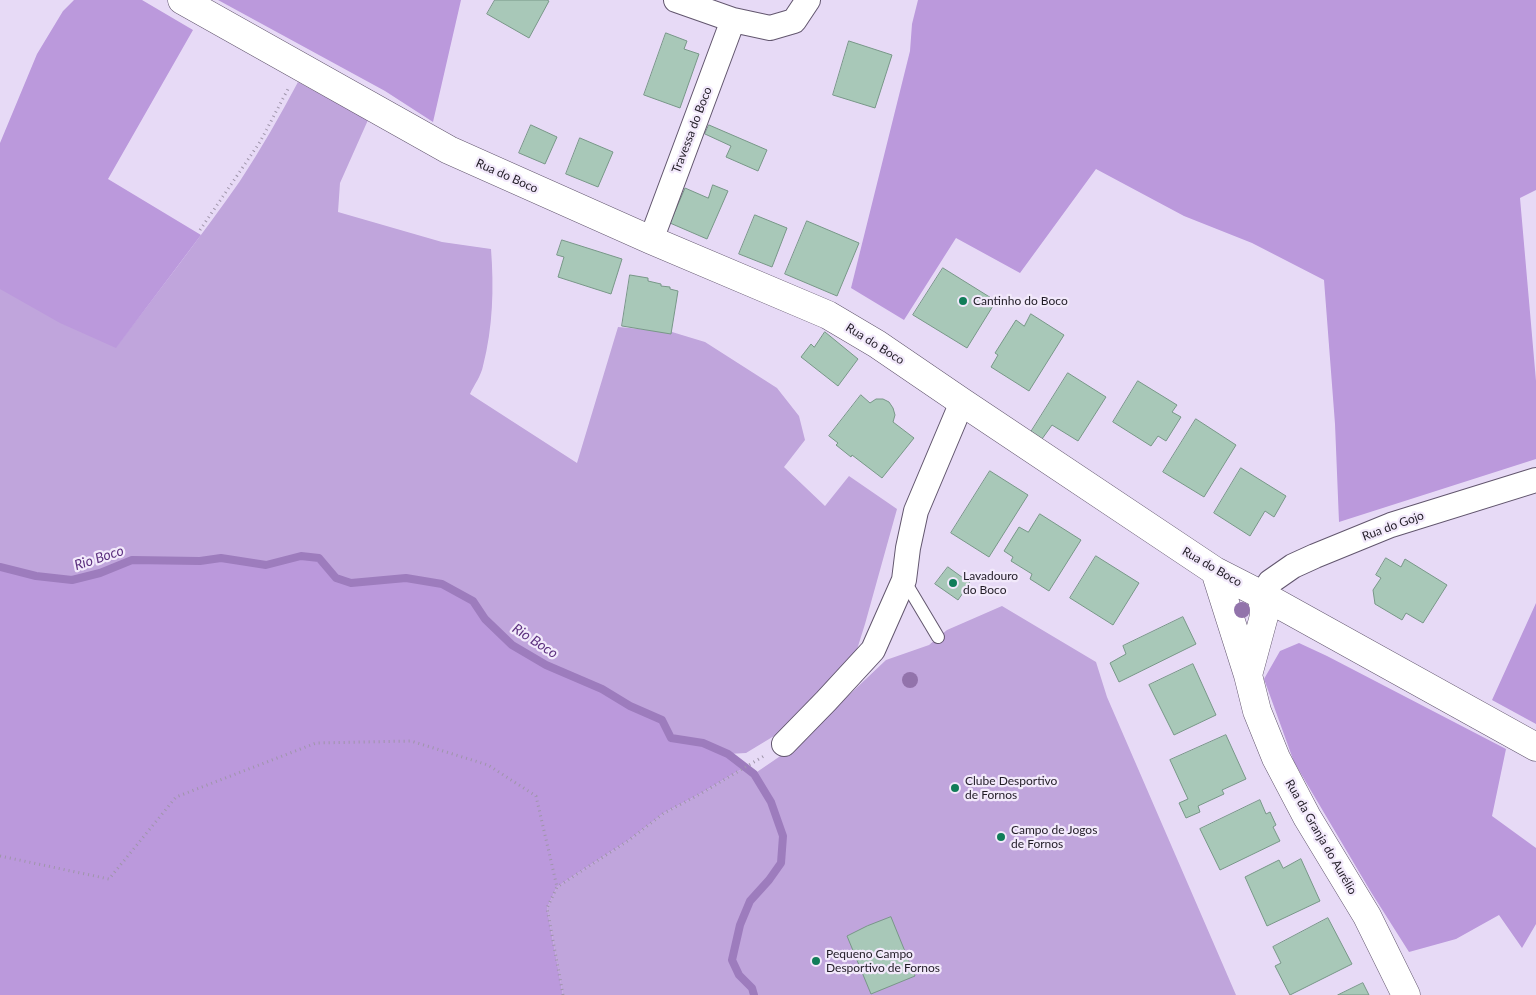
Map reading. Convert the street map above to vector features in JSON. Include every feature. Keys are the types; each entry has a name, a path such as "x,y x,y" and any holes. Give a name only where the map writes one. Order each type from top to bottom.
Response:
{"street":[{"name":"Rua do Boco","path":"182,0 449,150 651,240 828,315 878,344 1214,572 1262,595 1536,747"},
{"path":"676,0 733,20 770,28 794,21 808,0"},
{"name":"Travessa do Boco","path":"651,240 733,20"},
{"path":"784,744 872,650 904,580 908,548 916,511 962,402"},
{"name":"Rua do Gojo","path":"1262,595 1270,582 1293,566 1315,556 1391,525 1536,480"},
{"name":"Rua da Granja do Aurélio","path":"1214,572 1248,675 1257,711 1276,758 1307,817 1367,916 1406,995"},
{"name":"Rua da Granja do Aurélio","path":"1248,675 1264,616 1262,595"}],"lane":[{"path":"904,580 938,637"}],"path":[{"path":"200,230 260,142 300,66"},
{"path":"0,856 109,879 176,796 316,743 411,741 488,764 536,796 557,887"},
{"path":"563,995 547,908 557,887 629,840 664,813 760,758"}],"shaded area":[{"path":"74,0 142,0 193,30 108,179 201,235 116,348 60,323 0,289 0,143 37,54 63,11"},
{"path":"218,0 461,0 433,122 385,91"},
{"path":"918,0 1536,0 1536,190 1520,198 1536,381 1536,459 1339,522 1335,424 1324,280 1252,243 1184,216 1096,169 1020,273 956,238 904,320 851,288 910,51 912,24"},
{"path":"298,82 368,120 340,183 338,212 442,242 491,249 492,293 489,337 482,370 470,394 577,463 618,327 672,332 705,342 777,388 799,416 805,440 784,467 825,506 849,476 897,509 854,659 779,733 746,753 728,754 703,743 671,738 630,706 602,689 546,665 512,645 485,619 473,601 374,582 351,583 336,578 319,558 284,561 266,565 221,558 200,561 132,560 100,573 72,580 34,576 0,567 0,287 116,347 240,181"},
{"path":"301,556 319,558 336,578 351,583 406,578 442,584 473,601 485,619 512,645 546,665 602,689 630,706 662,720 671,738 703,743 728,754 745,767 664,813 629,840 557,887 547,908 563,995 0,995 0,567 34,576 72,580 100,573 132,560 200,561 221,558 266,565"},
{"path":"1536,603 1536,724 1492,700"},
{"name":"Clube Desportivo de Fornos","path":"1002,606 1096,662 1107,697 1236,995 563,995 547,908 557,887 629,840 664,813 745,767 754,774 795,746 886,660 929,645 947,630"},
{"path":"1299,643 1506,749 1492,816 1536,848 1536,924 1522,948 1499,915 1456,939 1409,952 1294,762 1264,679 1280,651"}],"building":[{"path":"495,0 549,1 529,38 487,14"},
{"path":"666,33 687,41 684,49 699,54 680,108 644,95"},
{"path":"849,41 892,55 875,108 833,95"},
{"path":"531,125 557,137 545,164 519,153"},
{"path":"709,125 767,150 758,171 726,157 731,146 705,134"},
{"path":"580,138 613,152 598,187 566,174"},
{"path":"713,185 728,191 707,239 670,223 685,188 708,198"},
{"path":"755,215 787,228 772,267 739,254"},
{"path":"807,221 859,243 837,296 785,274"},
{"path":"562,240 622,259 611,294 558,277 564,257 557,255"},
{"path":"943,268 996,301 967,348 913,315"},
{"path":"630,275 648,278 648,281 678,291 671,334 622,326"},
{"path":"1031,314 1064,335 1029,391 991,367 998,355 995,353 1016,320 1024,326"},
{"path":"825,332 858,359 838,386 801,357 811,344 814,347"},
{"path":"1068,373 1106,397 1078,441 1052,425 1042,439 1031,432"},
{"path":"1138,381 1177,405 1172,412 1181,417 1166,441 1158,436 1151,446 1113,422"},
{"path":"861,395 870,403 876,399 883,399 889,402 895,415 893,422 914,438 882,478 852,455 851,457 836,445 838,443 829,436"},
{"path":"1196,419 1236,445 1204,497 1163,472"},
{"path":"1241,468 1286,496 1274,517 1265,511 1250,536 1214,513"},
{"path":"990,471 1028,495 989,557 951,533"},
{"path":"1040,514 1081,540 1049,591 1030,579 1032,574 1011,561 1013,557 1004,551 1019,527 1028,532"},
{"path":"1096,556 1139,583 1113,625 1070,598"},
{"path":"1386,558 1401,567 1405,559 1447,585 1423,623 1406,613 1402,620 1375,604 1373,590 1381,578 1376,575"},
{"name":"Lavadouro do Boco","path":"948,567 970,583 958,600 935,584"},
{"path":"1183,617 1196,644 1119,682 1110,663 1126,654 1123,646"},
{"path":"1193,664 1216,715 1174,735 1149,685"},
{"path":"1226,735 1246,779 1222,790 1224,794 1198,806 1200,812 1186,818 1179,803 1188,799 1170,760"},
{"path":"1260,800 1266,814 1270,812 1276,825 1273,827 1280,841 1220,870 1200,829"},
{"path":"1301,859 1320,901 1267,926 1245,877 1279,860 1283,868"},
{"path":"891,917 915,976 871,994 847,936"},
{"path":"1328,918 1352,964 1290,995 1275,966 1281,963 1273,947"},
{"path":"1363,983 1369,995 1338,995"}],"waterway":[{"name":"Rio Boco","path":"0,567 36,576 72,580 100,573 132,560 200,561 221,558 266,565 301,556 319,558 336,578 351,583 406,578 442,584 473,601 485,619 512,645 546,665 602,689 630,706 662,720 671,738 703,743 728,754 754,774 771,802 783,836 781,863 750,901 740,925 732,960 739,975 752,988 754,995"}],"place":[{"name":"Cantinho do Boco","path":"963,301"},
{"name":"Lavadouro do Boco","path":"953,583"},
{"name":"Clube Desportivo de Fornos","path":"955,788"},
{"name":"Campo de Jogos de Fornos","path":"1001,837"},
{"name":"Pequeno Campo Desportivo de Fornos","path":"816,961"}]}
